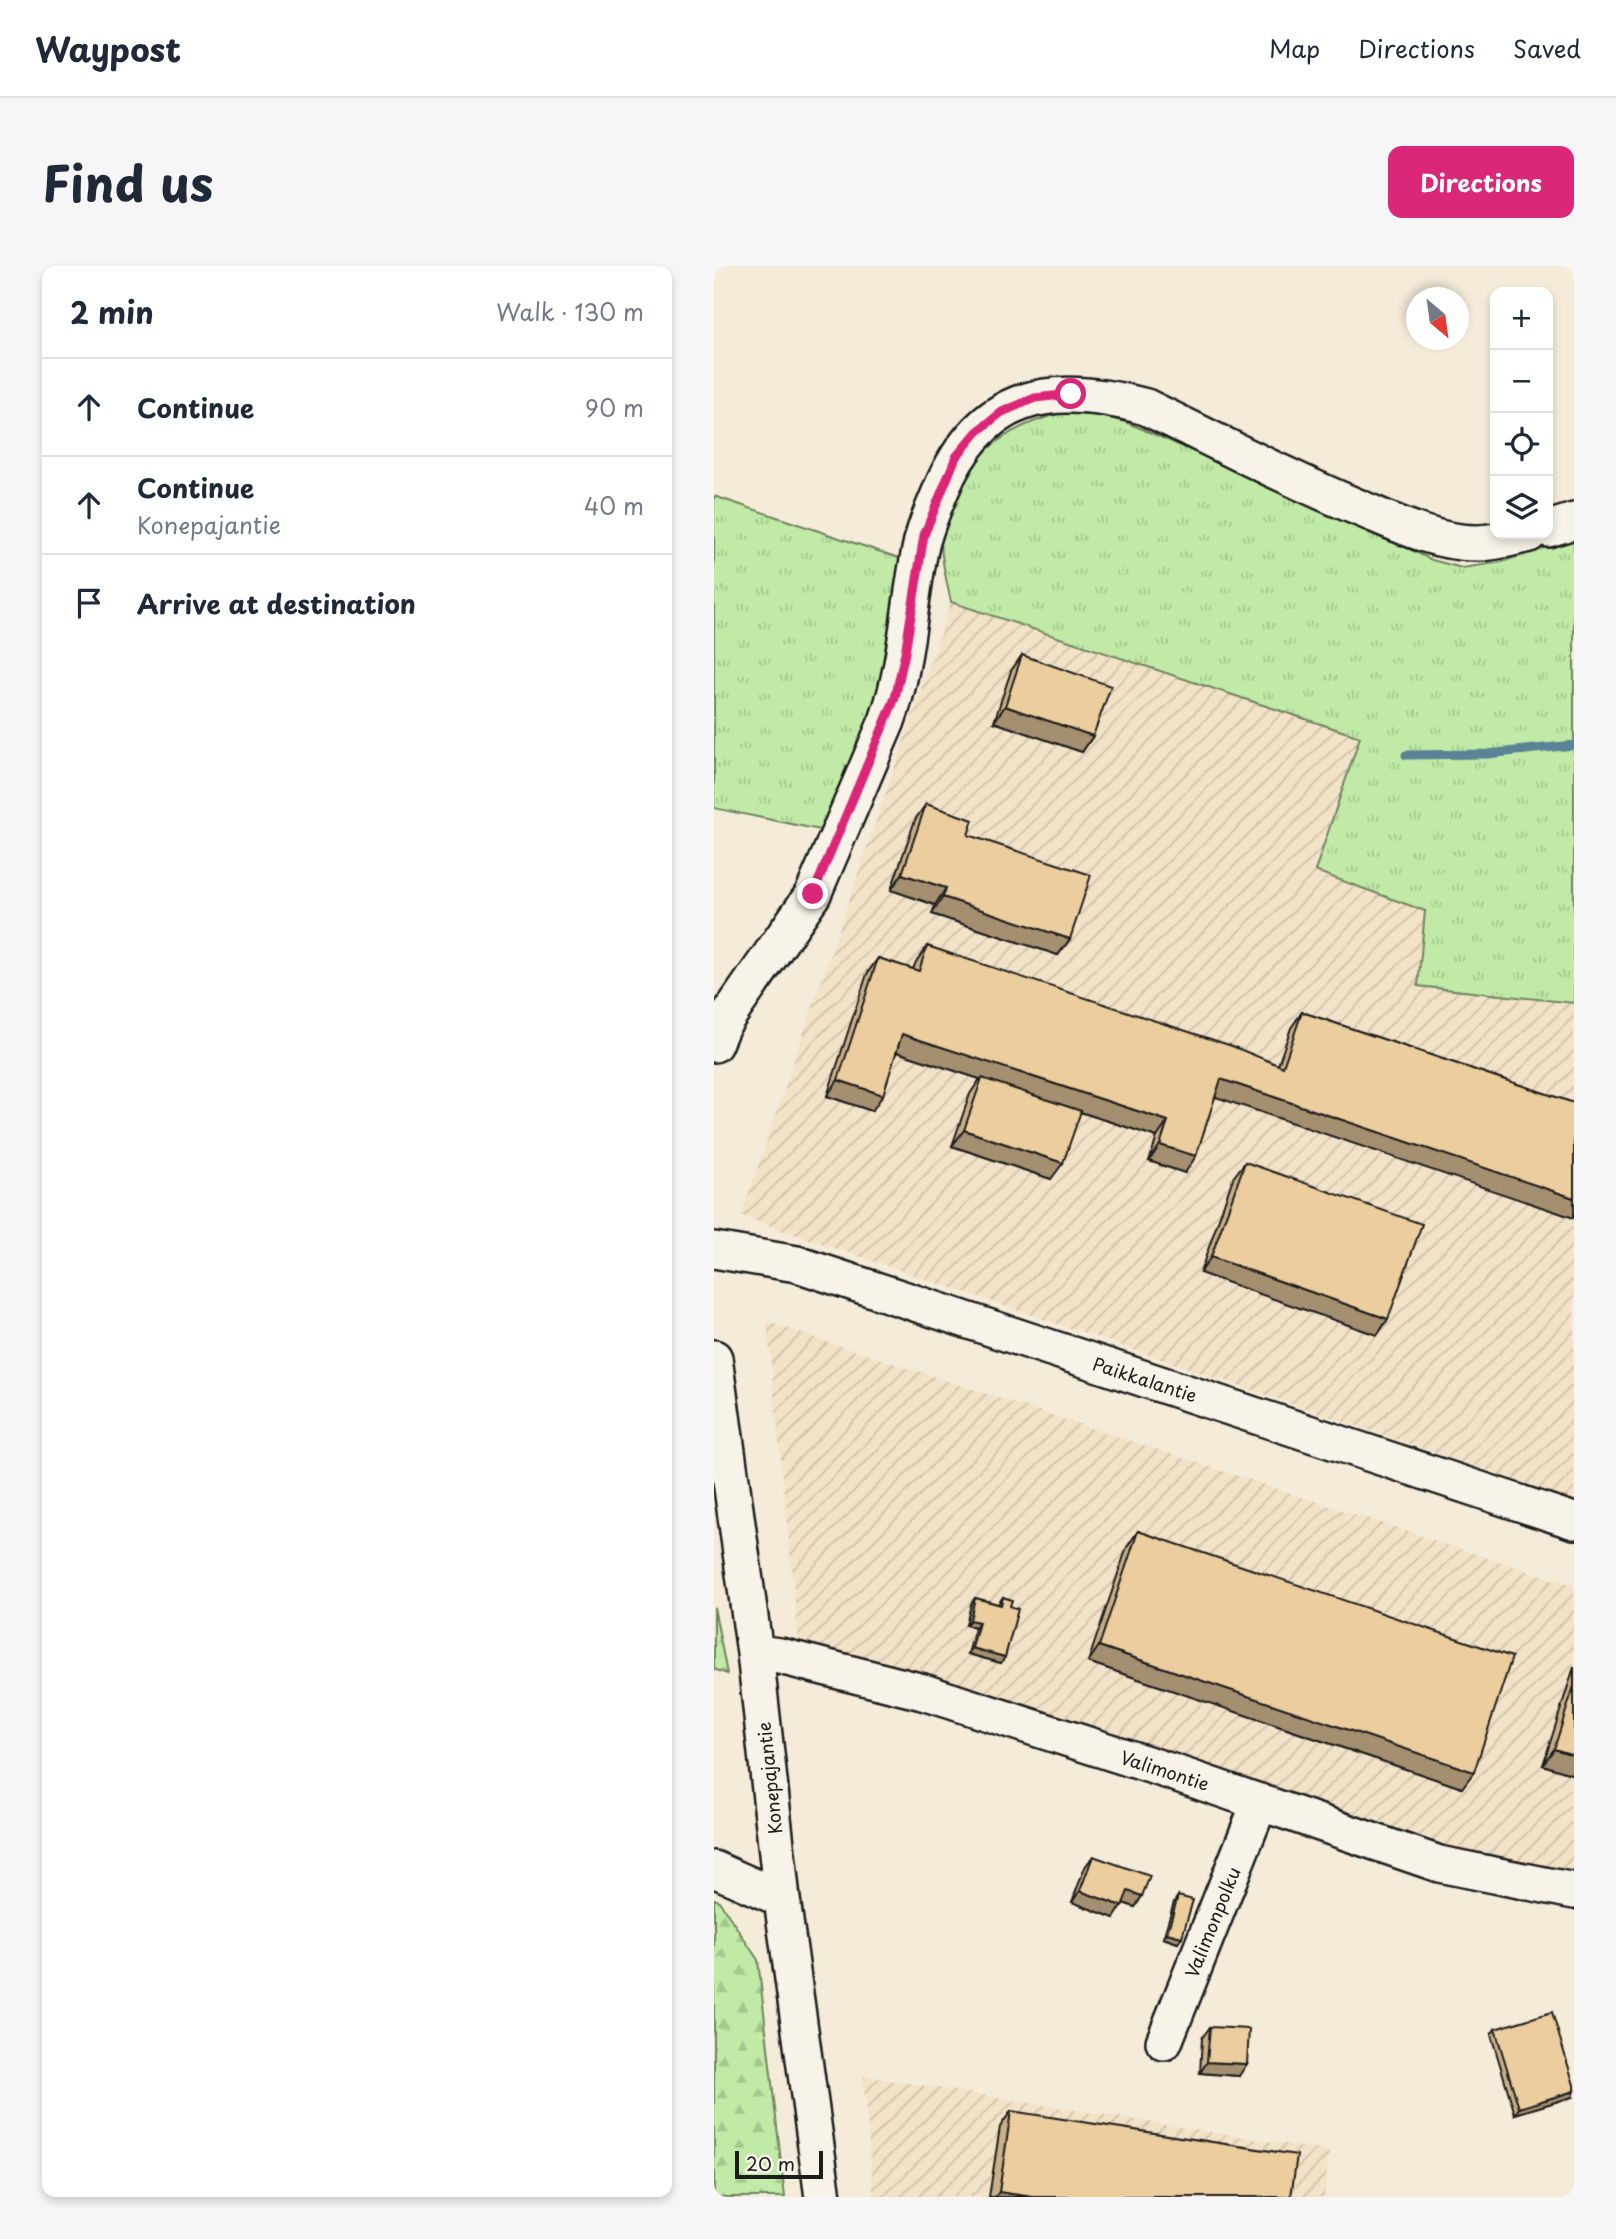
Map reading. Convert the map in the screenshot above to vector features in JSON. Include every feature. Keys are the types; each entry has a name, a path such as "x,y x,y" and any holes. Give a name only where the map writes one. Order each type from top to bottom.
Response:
{"street":[{"path":"717,1027 813,894 887,722 901,675 924,535 949,471 967,443 1002,412 1035,398 1060,394 1087,395 1146,407 1317,491 1408,528 1434,537 1475,543 1507,539"},
{"path":"1553,527 1574,521"},
{"name":"Paikkalantie","path":"714,1250 797,1264 1574,1521"},
{"name":"Konepajantie","path":"714,1358 755,1653 782,1899 823,2197"},
{"name":"Valimontie","path":"755,1653 780,1656 923,1692 1260,1802 1439,1864 1574,1891"},
{"name":"Valimonpolku","path":"1164,2042 1260,1802"},
{"path":"714,1869 782,1899"}],"shaded area":[{"path":"951,602 1360,737 1315,871 1425,911 1418,986 1574,1003 1574,1500 741,1216"},
{"path":"767,1322 1574,1586 1574,1876 1437,1845 799,1643"},
{"path":"863,2076 1329,2151 1324,2197 874,2197"}],"green space":[{"path":"1062,413 1095,415 1126,422 1337,514 1432,560 1462,568 1502,562 1574,537 1574,1003 1418,986 1425,911 1315,871 1360,737 951,602 941,537 956,492 966,474 991,446 1007,435"},
{"path":"714,496 905,560 880,716 830,832 714,808"},
{"path":"714,1607 727,1674 714,1669"},
{"path":"714,1899 719,1901 758,1960 785,2197 714,2197"}],"building":[{"path":"1022,655 1111,686 1093,736 1005,706"},
{"path":"926,804 973,820 968,835 1091,875 1070,939 943,897 946,888 902,874"},
{"path":"927,946 1232,1046 1283,1067 1302,1012 1574,1103 1574,1198 1221,1079 1196,1156 1160,1145 1168,1121 902,1034 883,1095 838,1080 878,958 919,971"},
{"path":"982,1078 1081,1111 1063,1163 964,1130"},
{"path":"1245,1162 1422,1224 1388,1319 1211,1257"},
{"path":"1138,1531 1512,1657 1474,1772 1099,1646"},
{"path":"1003,1597 1012,1600 1010,1606 1018,1609 1005,1657 972,1648 979,1622 970,1620 975,1598 1001,1605"},
{"path":"1574,1686 1574,1755 1554,1749"},
{"path":"1093,1856 1150,1876 1142,1896 1128,1891 1122,1906 1080,1891"},
{"path":"1178,1896 1193,1900 1182,1937 1167,1933"},
{"path":"1552,2012 1574,2091 1519,2108 1495,2029"},
{"path":"1210,2027 1249,2029 1247,2064 1207,2062"},
{"path":"1011,2111 1297,2155 1291,2197 1033,2197 999,2192"}],"waterway":[{"path":"1406,755 1487,754 1574,745"}],"route":[{"path":"813,894 895,698 924,535 956,457 977,432 1002,412 1035,398 1071,394"}]}
